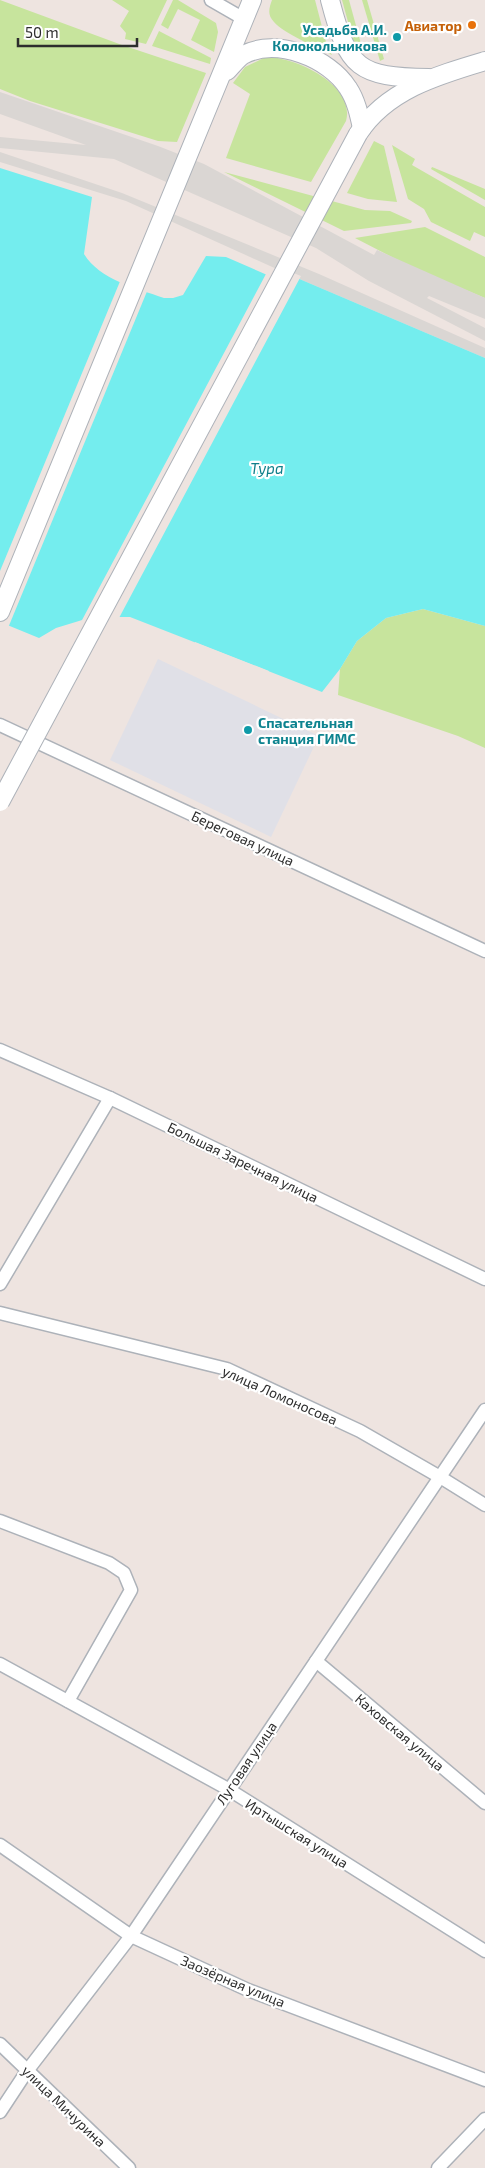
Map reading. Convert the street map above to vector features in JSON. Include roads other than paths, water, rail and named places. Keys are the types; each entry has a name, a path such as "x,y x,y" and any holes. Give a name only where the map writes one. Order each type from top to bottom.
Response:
{"main road":[{"path":"0,612 252,0"},
{"path":"330,0 342,41 349,55 360,65 374,72 394,77 430,78"},
{"path":"220,79 243,56 264,48 289,50 306,55 341,78 356,101 360,131"},
{"path":"0,802 360,131 384,106 400,94 430,78 485,61"}],"street":[{"path":"211,0 244,19"},
{"name":"Береговая улица","path":"0,725 485,951"},
{"name":"Большая Заречная улица","path":"0,1050 110,1098 485,1279"},
{"path":"0,1284 110,1098"},
{"name":"улица Ломоносова","path":"0,1313 227,1369 360,1431 440,1476 485,1506"},
{"name":"Луговая улица","path":"0,2112 27,2071 131,1936 485,1410"},
{"path":"0,1521 109,1563 124,1573 132,1590 68,1701"},
{"name":"Каховская улица","path":"316,1661 485,1803"},
{"name":"Иртышская улица","path":"0,1664 228,1790 485,1952"},
{"name":"Заозёрная улица","path":"0,1845 131,1936 248,1990 485,2080"},
{"name":"улица Мичурина","path":"0,2044 129,2168"},
{"path":"438,2168 485,2119"}],"water":[{"name":"Тура","path":"0,168 92,197 84,254 99,270 131,287 164,298 183,295 206,256 226,257 281,281 290,275 485,358 485,626 423,609 386,618 357,641 340,669 322,692 130,617 92,617 56,628 39,638 0,622"}],"place":[{"name":"Авиатор","path":"472,25"},
{"name":"Усадьба А.И. Колокольникова","path":"397,37"},
{"name":"Спасательная станция ГИМС","path":"248,730"}]}
